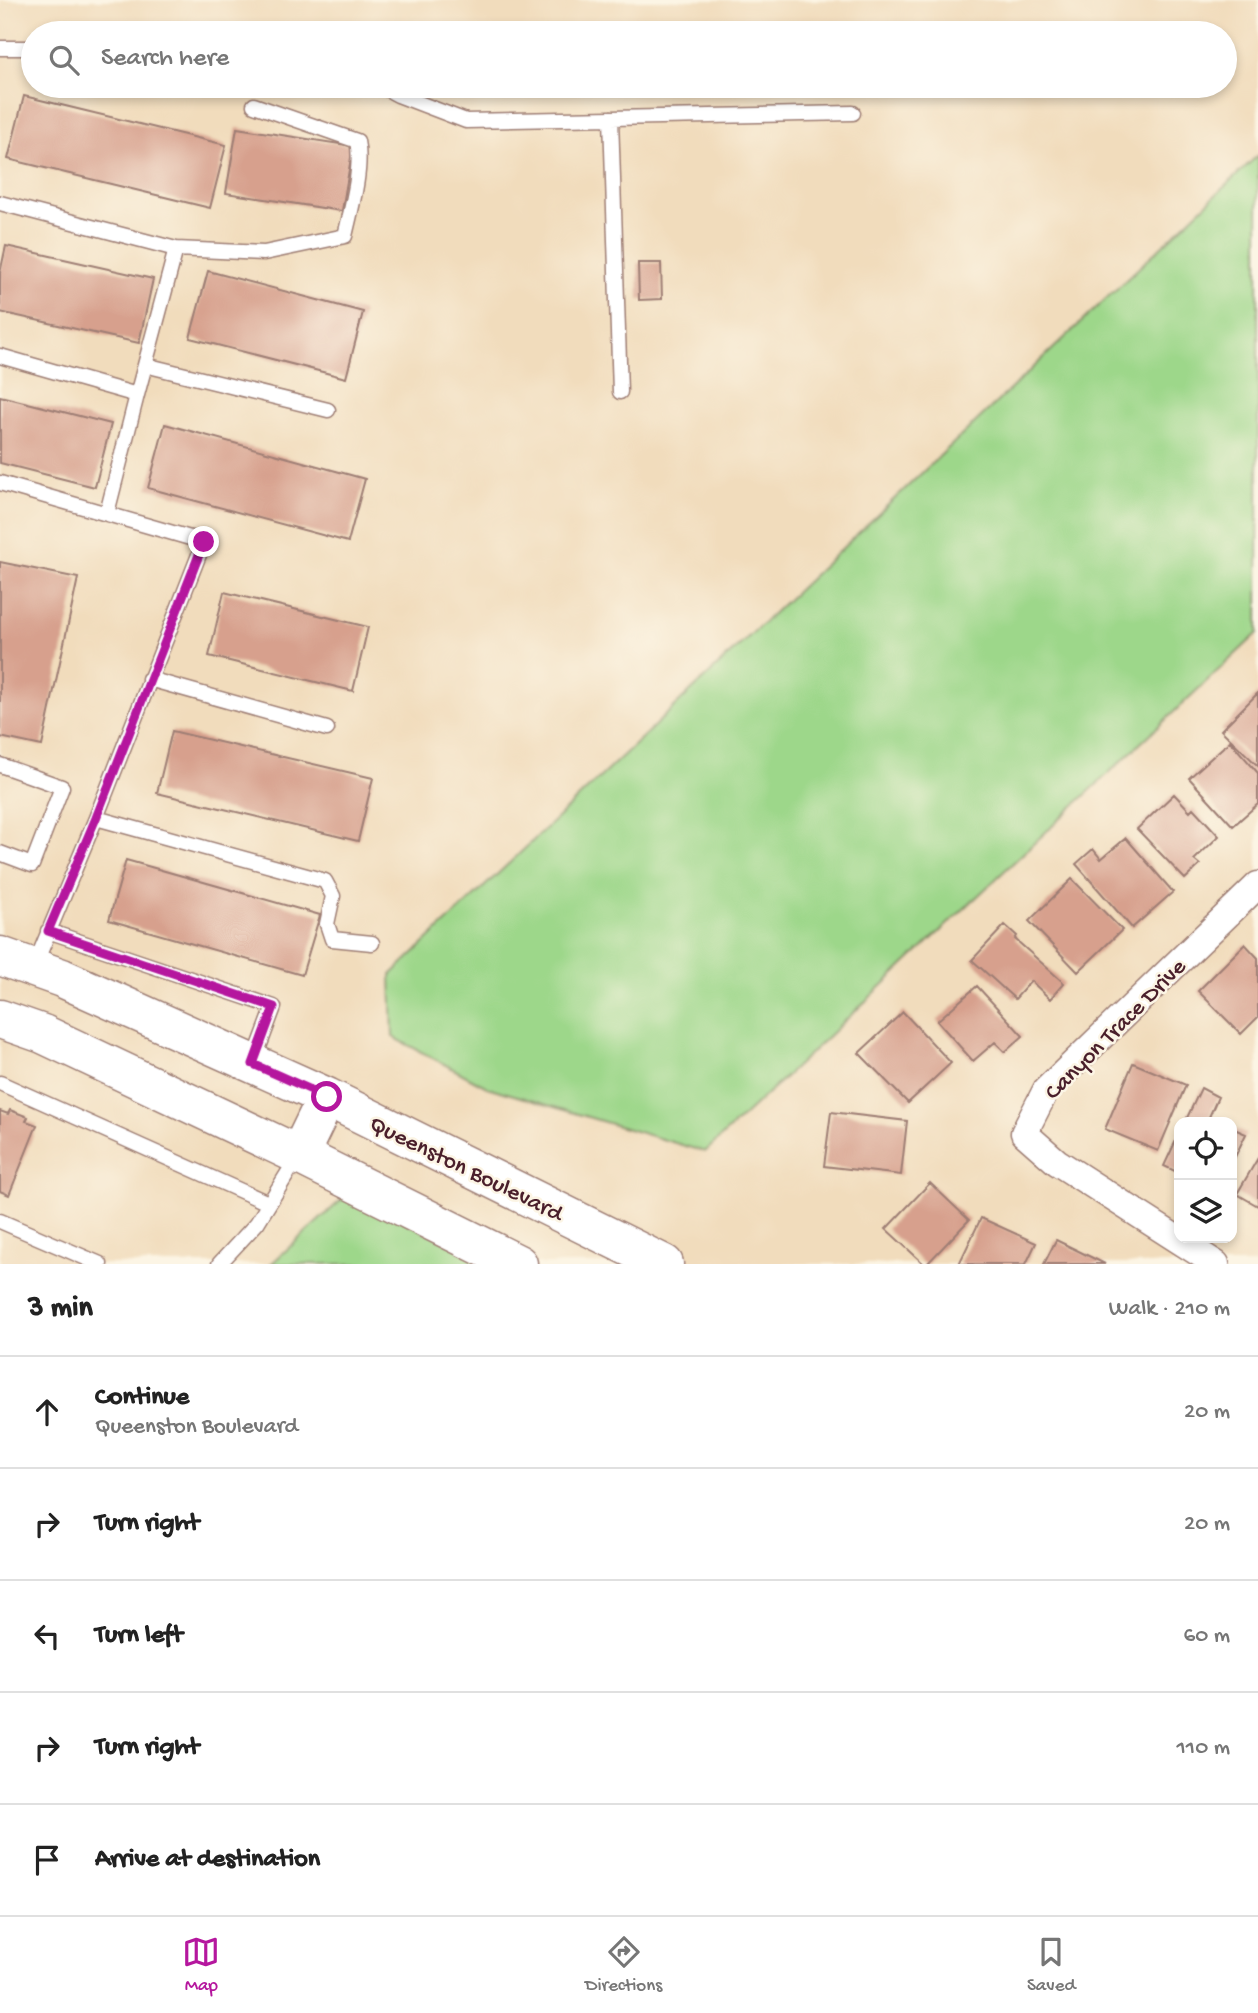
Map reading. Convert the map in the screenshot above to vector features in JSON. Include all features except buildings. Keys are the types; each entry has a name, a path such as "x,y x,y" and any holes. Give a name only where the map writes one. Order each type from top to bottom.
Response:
{"main road":[{"name":"Queenston Boulevard","path":"17,962 62,978 327,1097 664,1264"},
{"path":"0,1019 43,1034 299,1155 518,1264"},
{"path":"299,1155 327,1097"}],"street":[{"name":"Canyon Trace Drive","path":"1216,1264 1058,1162 1024,1133 1046,1090 1258,885"}],"lane":[{"path":"0,48 21,48"},
{"path":"406,98 466,121 853,113"},
{"path":"0,203 176,249 264,253 345,236 353,205 359,151 357,141 254,105"},
{"path":"611,118 620,392"},
{"path":"107,513 176,249"},
{"path":"0,356 137,394"},
{"path":"145,365 328,410"},
{"path":"0,483 204,542 96,818 48,931 17,962"},
{"path":"149,679 327,729"},
{"path":"0,765 62,787 32,865 0,853"},
{"path":"96,818 325,881 333,896 327,924 332,939 372,943"},
{"path":"48,931 274,1007 253,1064"},
{"path":"0,1083 268,1203"},
{"path":"219,1264 257,1223 299,1155"},
{"path":"0,1221 100,1264"}],"green space":[{"path":"1258,155 1258,633 705,1152 487,1087 393,1037 391,975"},
{"path":"348,1194 491,1264 271,1264"}],"route":[{"path":"204,542 96,818 48,931 274,1007 253,1064 327,1097"}]}
